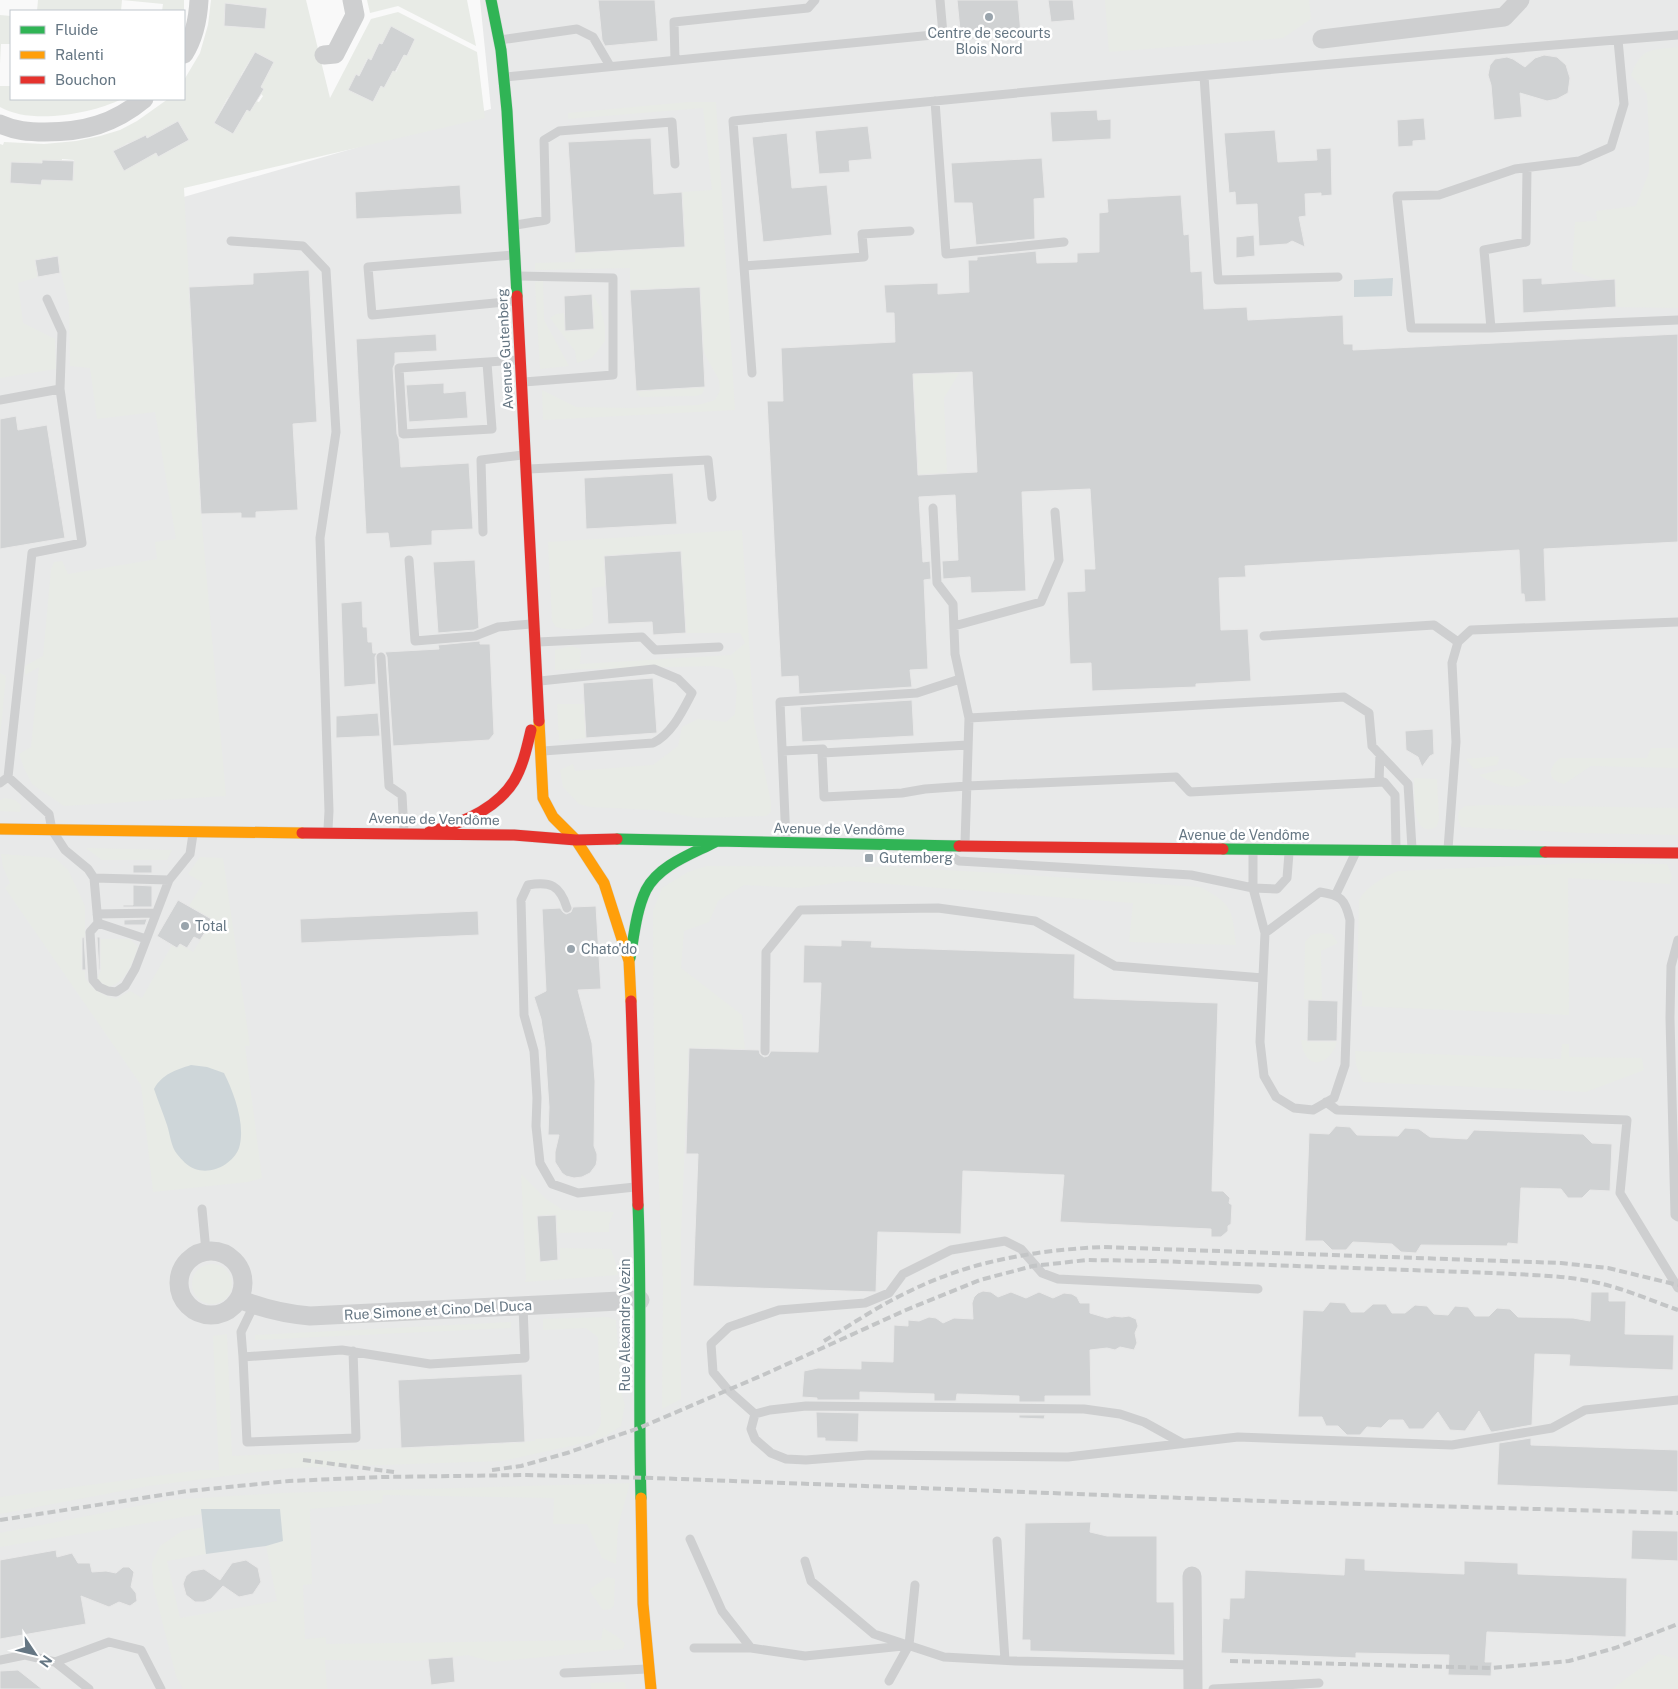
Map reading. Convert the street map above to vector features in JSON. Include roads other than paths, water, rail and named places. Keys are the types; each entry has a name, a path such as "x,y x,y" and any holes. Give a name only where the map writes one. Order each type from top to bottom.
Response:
{"main road":[{"name":"Avenue Gutenberg","path":"491,0 499,40 507,111 542,798 553,817 576,840"},
{"name":"Avenue Gutenberg","path":"404,834 431,831 468,818 495,803 513,783 525,757 538,697"},
{"name":"Avenue de Vendôme","path":"0,829 514,835 576,840 630,839 965,847 1678,853"},
{"name":"Rue Alexandre Vezin","path":"576,840 604,883 629,962 640,1256 639,1428 643,1604 652,1689"},
{"name":"Rue Alexandre Vezin","path":"629,962 644,897 650,884 672,864 715,842"}],"street":[{"path":"185,53 189,47 198,18 199,0"},
{"path":"324,55 335,54 355,15 352,0"},
{"path":"1322,39 1504,17 1520,0"},
{"path":"0,124 11,129 30,132 69,132 101,125 128,112 143,100"},
{"path":"206,1251 226,1255 234,1261 240,1269 243,1279 242,1289 246,1302 212,1316 192,1310 184,1302 179,1292 178,1281 181,1270 187,1261 196,1254 206,1251"},
{"name":"Rue Simone et Cino Del Duca","path":"246,1302 295,1315 310,1316 640,1300"},
{"path":"1192,1576 1193,1689"}],"lane":[{"path":"675,60 674,22 808,8 814,0"},
{"path":"503,77 943,34 940,0"},
{"path":"499,40 577,29 592,37 610,66"},
{"path":"752,373 733,121 935,100 1418,56 1678,35"},
{"path":"1618,40 1624,104 1611,147 1579,161 1515,169 1439,195 1397,196 1411,328 1491,328 1678,320"},
{"path":"1204,76 1218,280 1338,277"},
{"path":"935,100 946,254 1064,242"},
{"path":"513,225 546,220 544,140 558,131 672,122 675,164"},
{"path":"1491,328 1484,250 1526,242 1527,168"},
{"path":"744,266 864,257 862,234 910,231"},
{"path":"231,241 302,246 326,270 336,432 320,538 329,811 328,832"},
{"path":"515,255 368,267 372,315 517,301"},
{"path":"516,276 613,278 613,375 522,382"},
{"path":"0,783 8,777 32,552 82,542 60,389 62,332 47,299"},
{"path":"487,363 492,428 403,434 399,368 520,360"},
{"path":"0,400 60,389"},
{"path":"483,532 481,460 526,455"},
{"path":"526,469 708,460 712,496"},
{"path":"933,508 937,583 953,604 955,654 969,718 965,847"},
{"path":"954,626 1041,602 1059,560 1055,512"},
{"path":"409,560 415,640 475,636 498,627 534,623"},
{"path":"1448,851 1456,742 1452,663 1458,642 1471,630 1678,622"},
{"path":"1264,636 1434,625 1458,642"},
{"path":"535,642 642,637 655,650 719,647"},
{"path":"381,657 389,786 402,795 404,834"},
{"path":"537,681 654,669 678,679 692,692 683,710 663,739 653,744 540,751"},
{"path":"786,844 780,702 917,692 960,679"},
{"path":"969,718 1344,697 1369,713 1372,746 1408,784 1412,851"},
{"path":"822,753 968,745"},
{"path":"782,751 823,749 824,797 902,793 925,789 967,786 1176,777 1190,792 1384,782 1394,795 1396,851"},
{"path":"1379,782 1380,754"},
{"path":"8,777 49,814 52,830 65,850 88,869 94,878 98,924"},
{"path":"98,924 90,932 93,980 99,987 116,992 125,986 135,970 169,880 190,854 193,831"},
{"path":"933,846 959,861 1191,875 1253,888 1277,889 1288,878 1289,850"},
{"path":"1253,850 1253,888 1265,933 1260,1042 1264,1076 1276,1097 1294,1108 1313,1110 1334,1098 1345,1065 1350,920 1346,904 1336,894 1320,892 1265,933"},
{"path":"1336,894 1357,850"},
{"path":"94,878 169,880"},
{"path":"567,908 563,895 553,885 539,883 528,885 521,900 524,1015 534,1050 537,1098 536,1126 540,1163 552,1184 578,1193 638,1187"},
{"path":"765,1051 766,952 800,910 938,908 1035,921 1115,966 1263,978"},
{"path":"97,914 156,913"},
{"path":"98,924 146,938"},
{"path":"1678,940 1671,966 1670,1018 1674,1215 1678,1217"},
{"path":"1326,1102 1337,1110 1627,1120 1620,1193 1678,1288"},
{"path":"202,1209 206,1251"},
{"path":"755,1414 728,1390 713,1372 711,1344 729,1327 779,1310 865,1303 889,1293 903,1274 951,1250 1004,1240 1021,1249 1042,1273 1058,1279 1258,1289"},
{"path":"246,1302 241,1332 247,1442 356,1438 353,1352"},
{"path":"243,1357 342,1350 430,1364 525,1358 523,1306"},
{"path":"755,1414 750,1429 755,1439 771,1453 786,1459 806,1460 869,1455 1068,1457 1238,1437 1452,1445 1552,1428 1585,1410 1678,1400"},
{"path":"755,1414 770,1410 806,1406 1084,1409 1120,1414 1144,1422 1182,1443"},
{"path":"690,1539 722,1611 751,1648"},
{"path":"998,1540 1005,1660"},
{"path":"806,1561 811,1581 874,1634 944,1657 1193,1665"},
{"path":"888,1680 909,1645 915,1585"},
{"path":"55,1662 109,1642 141,1650 161,1689"},
{"path":"694,1648 751,1648 806,1656 909,1645"},
{"path":"0,1660 25,1655 55,1662 89,1689"},
{"path":"564,1673 650,1669"},
{"path":"1213,1689 1319,1683"}],"railway":[{"path":"824,1341 899,1296 956,1272 1029,1254 1103,1247 1561,1263 1608,1268 1678,1285"},
{"path":"492,1470 521,1466 567,1453 639,1428 763,1375 906,1310 980,1280 1033,1266 1087,1260 1156,1261 1544,1276 1570,1278 1605,1285 1678,1310"},
{"path":"303,1460 394,1472"},
{"path":"0,1520 188,1491 289,1481 382,1477 526,1475 1289,1502 1678,1513"},
{"path":"1230,1661 1491,1668 1569,1661 1615,1648 1678,1624"}],"place":[{"name":"Centre de secourts Blois Nord","path":"989,17"},
{"name":"Gutemberg","path":"869,858"},
{"name":"Total","path":"185,926"},
{"name":"Chato'do","path":"571,949"}]}
